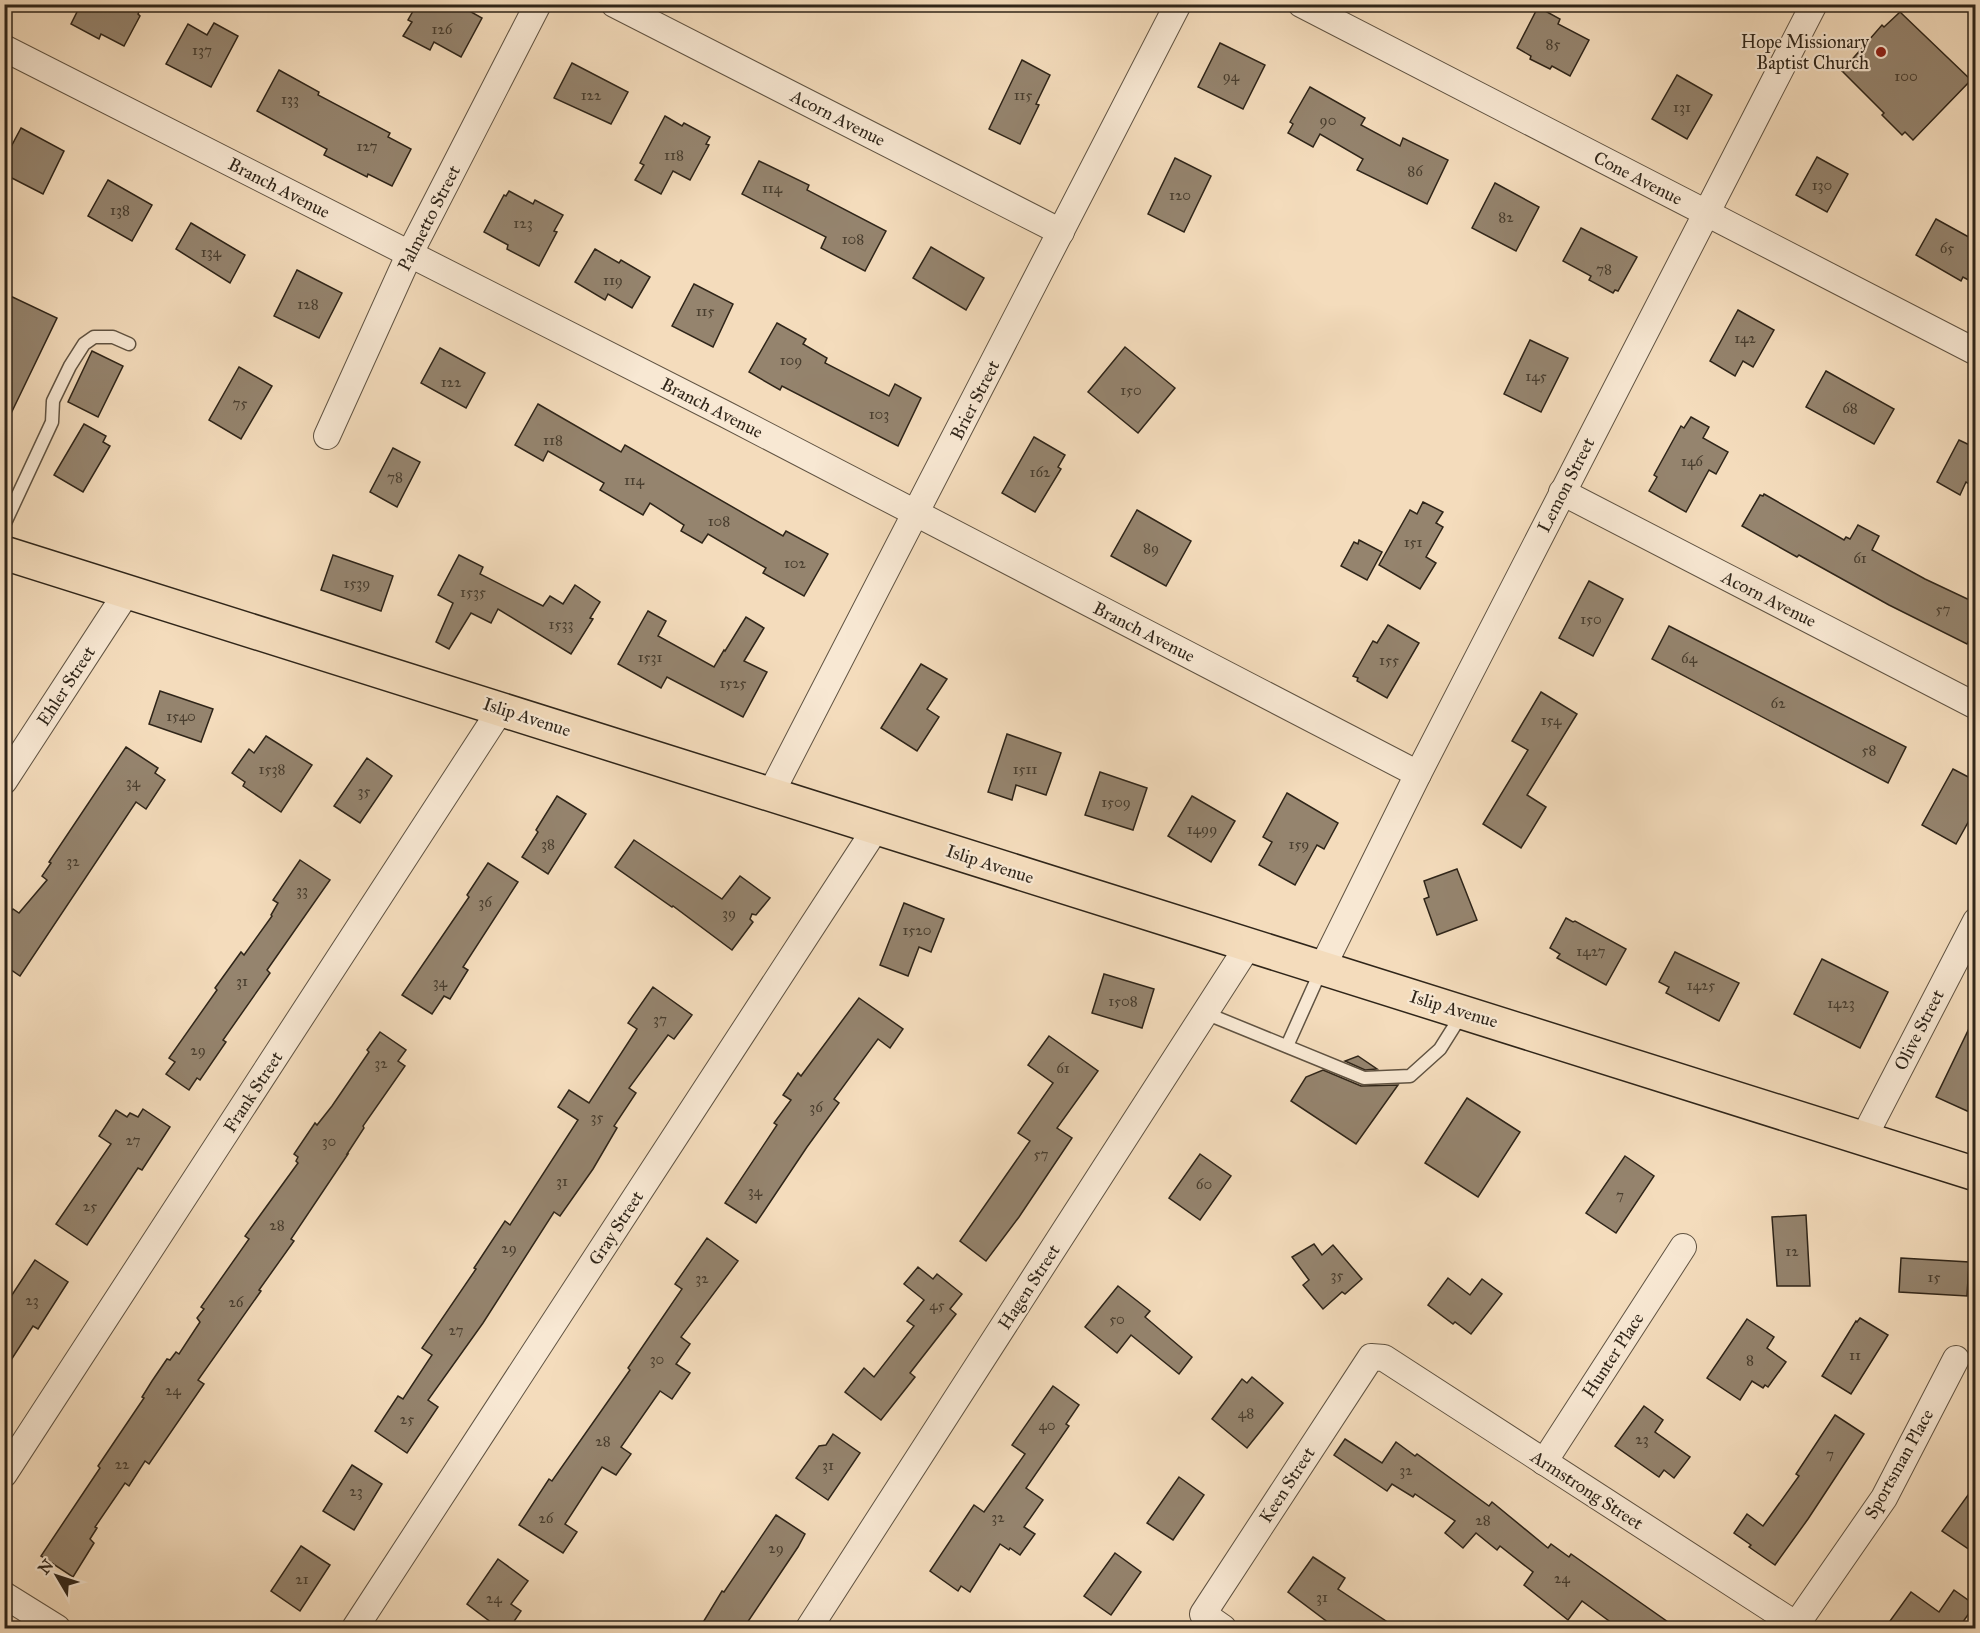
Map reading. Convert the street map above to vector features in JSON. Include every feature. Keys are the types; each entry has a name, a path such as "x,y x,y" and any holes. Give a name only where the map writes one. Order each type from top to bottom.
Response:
{"main road":[{"name":"Islip Avenue","path":"4,554 1976,1174"}],"street":[{"name":"Palmetto Street","path":"327,436 409,255 538,4"},
{"name":"Acorn Avenue","path":"614,4 1061,232"},
{"name":"Brier Street","path":"770,795 1178,4"},
{"name":"Cone Avenue","path":"1301,4 1976,352"},
{"name":"Lemon Street","path":"1322,968 1418,774 1814,4"},
{"name":"Branch Avenue","path":"4,48 916,513 1418,774"},
{"name":"Acorn Avenue","path":"1562,492 1976,706"},
{"name":"Ehler Street","path":"4,781 127,592"},
{"name":"Frank Street","path":"4,1474 501,709"},
{"name":"Gray Street","path":"355,1629 876,828"},
{"name":"Olive Street","path":"1863,1139 1976,921"},
{"name":"Hagen Street","path":"810,1629 1248,946"},
{"name":"Hunter Place","path":"1544,1462 1683,1247"},
{"name":"Armstrong Street","path":"1371,1357 1384,1358 1798,1627"},
{"name":"Keen Street","path":"1213,1621 1371,1357"},
{"name":"Sportsman Place","path":"1798,1627 1884,1498 1956,1359"},
{"path":"4,1595 57,1629"}],"lane":[{"path":"4,525 52,422 53,401 84,344 94,338 113,337 129,344"},
{"path":"1287,1046 1322,968"},
{"path":"1205,1013 1364,1078 1410,1076 1440,1049 1463,1012"}],"building":[{"path":"81,4 143,4 138,14 140,16 124,46 101,34 99,39 71,24"},
{"path":"417,4 457,4 482,18 461,57 434,42 430,50 403,36 412,22 408,20"},
{"path":"1538,7 1560,19 1558,24 1589,40 1570,76 1552,66 1550,69 1530,59 1531,56 1517,48"},
{"path":"1900,12 1971,80 1913,140 1905,132 1902,135 1882,115 1884,113 1842,71 1882,25 1884,27"},
{"path":"214,23 238,36 211,87 166,64 188,24 207,35"},
{"path":"1220,43 1265,65 1243,109 1198,87"},
{"path":"1022,60 1050,75 1036,104 1039,105 1020,144 989,129"},
{"path":"572,63 628,92 611,124 554,98"},
{"path":"279,70 319,92 318,95 390,133 388,137 411,149 392,186 368,174 367,177 324,155 327,149 257,111"},
{"path":"1677,75 1712,95 1687,139 1652,119"},
{"path":"1310,87 1365,118 1361,125 1400,146 1403,138 1448,160 1427,204 1357,170 1363,159 1320,134 1313,147 1288,133 1293,124 1290,122"},
{"path":"665,116 682,126 684,123 710,137 706,144 709,145 690,180 673,171 661,194 635,180 644,165 640,163"},
{"path":"21,128 64,151 43,194 4,174 4,160"},
{"path":"1817,157 1848,174 1827,212 1796,195"},
{"path":"1175,158 1211,176 1184,232 1148,214"},
{"path":"759,161 809,185 807,190 886,231 865,271 821,248 826,237 742,194"},
{"path":"108,180 152,205 132,241 88,216"},
{"path":"1495,183 1539,207 1516,251 1472,228"},
{"path":"509,191 533,204 535,200 563,215 554,231 557,232 539,266 507,249 508,245 484,232 504,195 506,196"},
{"path":"1936,219 1976,241 1976,284 1963,277 1961,281 1916,255"},
{"path":"191,223 245,255 230,283 176,249"},
{"path":"1581,228 1637,257 1618,291 1615,290 1613,293 1589,280 1591,276 1563,261"},
{"path":"931,247 984,278 966,310 913,278"},
{"path":"595,249 619,263 621,260 650,277 632,308 608,294 605,300 575,282"},
{"path":"297,270 342,293 319,338 274,316"},
{"path":"694,284 733,304 713,347 672,326"},
{"path":"4,293 57,318 4,428"},
{"path":"1738,310 1774,330 1753,367 1743,361 1735,376 1710,361"},
{"path":"777,323 806,339 803,344 827,358 825,363 889,396 895,384 921,398 898,446 782,386 780,390 749,372"},
{"path":"1530,340 1568,358 1541,412 1504,394"},
{"path":"1125,347 1175,388 1138,433 1088,392"},
{"path":"440,348 485,373 466,408 421,383"},
{"path":"92,351 123,366 98,417 68,402"},
{"path":"239,367 272,386 241,439 209,420"},
{"path":"1826,371 1894,409 1874,444 1806,407"},
{"path":"538,404 621,452 625,445 783,536 786,531 828,554 804,596 763,573 766,568 708,534 702,543 681,531 684,525 650,503 643,515 600,490 604,483 548,451 543,461 515,445"},
{"path":"1691,417 1709,427 1703,438 1728,452 1716,474 1709,470 1686,512 1649,491 1657,477 1654,475 1681,426 1684,428"},
{"path":"84,424 106,436 103,442 110,446 83,492 54,475"},
{"path":"1034,437 1065,455 1058,467 1061,469 1035,512 1002,493"},
{"path":"1959,440 1976,448 1976,488 1966,482 1960,495 1937,482"},
{"path":"393,448 420,462 397,507 370,492"},
{"path":"1764,494 1844,540 1846,537 1850,539 1858,525 1879,536 1872,550 1976,603 1976,626 1967,644 1889,605 1799,555 1797,557 1742,526 1760,495"},
{"path":"1423,502 1443,512 1436,523 1443,527 1426,557 1436,563 1420,589 1379,565 1410,510 1417,514"},
{"path":"1137,510 1191,541 1166,586 1111,556"},
{"path":"1359,540 1382,552 1367,580 1341,566 1354,542 1358,544"},
{"path":"333,555 393,576 381,611 321,590"},
{"path":"459,555 483,567 480,574 543,606 550,596 563,604 575,585 600,602 590,618 593,619 571,654 498,609 491,623 471,613 449,649 436,642 453,603 438,595"},
{"path":"1589,581 1623,599 1593,656 1559,638"},
{"path":"648,611 666,621 658,636 714,667 746,617 764,628 744,661 767,672 743,717 667,677 661,688 618,664"},
{"path":"1388,625 1419,643 1387,698 1357,681 1358,678 1353,676 1373,641 1377,643"},
{"path":"1669,626 1906,747 1888,783 1652,659"},
{"path":"921,664 947,679 927,709 939,717 917,751 881,728"},
{"path":"160,691 213,709 201,742 149,724"},
{"path":"1541,692 1577,714 1527,795 1546,807 1521,848 1483,824 1528,750 1512,741"},
{"path":"1007,734 1061,753 1046,795 1016,785 1012,800 988,792"},
{"path":"266,736 312,765 281,812 243,786 245,782 232,773 249,749 254,753"},
{"path":"126,747 158,768 155,773 165,780 146,809 136,802 20,976 4,965 4,921 13,909 19,913 47,880 42,876 51,863 49,862"},
{"path":"367,758 392,776 360,823 334,806"},
{"path":"1953,769 1976,781 1976,808 1956,844 1922,825"},
{"path":"1100,772 1147,788 1133,830 1085,815"},
{"path":"1287,793 1338,823 1324,849 1317,845 1295,885 1259,865 1272,842 1263,837"},
{"path":"557,796 586,814 548,874 522,857"},
{"path":"1192,796 1235,821 1211,862 1168,836"},
{"path":"634,840 722,899 740,876 770,898 756,915 752,914 750,919 753,922 732,950 615,867"},
{"path":"300,860 330,880 267,970 270,973 223,1040 226,1042 200,1080 197,1078 189,1090 166,1074 175,1062 169,1058 241,952 244,955 272,916 278,903 273,900"},
{"path":"488,863 518,882 463,967 468,970 450,999 444,996 432,1014 402,995 469,897 467,895"},
{"path":"1457,869 1477,920 1437,935 1424,899 1429,897 1424,881"},
{"path":"904,903 944,919 931,952 919,947 908,976 880,965"},
{"path":"1566,918 1626,949 1606,985 1557,958 1560,954 1550,948"},
{"path":"1675,952 1739,983 1719,1021 1666,993 1669,987 1659,982"},
{"path":"1822,959 1888,992 1860,1048 1794,1014"},
{"path":"1104,974 1154,989 1142,1028 1092,1013"},
{"path":"653,987 692,1015 674,1039 668,1035 629,1088 636,1093 614,1126 617,1128 593,1169 560,1216 554,1212 483,1323 428,1400 438,1407 407,1453 375,1431 398,1396 403,1399 432,1355 422,1348 476,1269 474,1268 505,1221 510,1225 578,1120 558,1107 569,1090 589,1103 637,1029 628,1023"},
{"path":"859,998 903,1029 890,1048 878,1039 834,1099 839,1103 756,1223 725,1203 777,1125 774,1123 791,1100 783,1095 798,1073 801,1076"},
{"path":"1976,1014 1976,1115 1936,1097"},
{"path":"380,1032 406,1050 398,1061 405,1066 363,1126 364,1128 348,1154 291,1239 294,1241 198,1380 204,1384 149,1464 145,1461 129,1486 125,1483 95,1527 97,1528 90,1539 94,1543 73,1577 41,1556 100,1468 98,1466 144,1398 142,1397 152,1381 167,1359 170,1360 176,1352 179,1354 200,1322 197,1318 204,1309 201,1307 249,1239 245,1236 298,1163 296,1161 298,1157 294,1154 315,1123 317,1125 332,1106"},
{"path":"1049,1036 1098,1071 1057,1128 1072,1138 1019,1217 986,1261 960,1241 1030,1141 1018,1133 1053,1083 1028,1065"},
{"path":"1358,1056 1377,1069 1365,1070 1345,1061"},
{"path":"1323,1070 1361,1086 1398,1085 1356,1144 1291,1101 1306,1077"},
{"path":"1467,1098 1520,1132 1478,1197 1425,1163"},
{"path":"143,1109 170,1127 142,1170 138,1168 87,1245 56,1224 111,1144 99,1136 116,1110 127,1117 130,1113 138,1117"},
{"path":"1200,1154 1231,1176 1200,1220 1169,1198"},
{"path":"1625,1156 1654,1176 1616,1233 1586,1213"},
{"path":"1806,1215 1810,1286 1777,1286 1772,1217"},
{"path":"707,1238 738,1261 681,1337 690,1344 676,1364 690,1373 672,1399 660,1391 621,1447 631,1454 616,1475 602,1467 565,1524 577,1532 563,1553 519,1525 549,1479 552,1481 630,1370 628,1368 682,1289 675,1284"},
{"path":"1314,1244 1322,1255 1333,1245 1362,1279 1345,1294 1342,1292 1323,1309 1303,1285 1309,1280 1292,1257"},
{"path":"1901,1258 1969,1262 1967,1296 1899,1292"},
{"path":"35,1260 68,1282 38,1329 33,1326 4,1371 4,1307"},
{"path":"918,1267 933,1279 937,1274 962,1294 950,1309 956,1314 910,1373 915,1377 881,1420 845,1392 864,1368 874,1377 914,1326 907,1321 924,1300 904,1284"},
{"path":"1448,1278 1470,1295 1482,1279 1502,1294 1471,1334 1428,1305"},
{"path":"1118,1286 1150,1311 1145,1317 1192,1357 1179,1374 1131,1335 1117,1353 1085,1327"},
{"path":"1860,1318 1888,1335 1851,1394 1822,1376"},
{"path":"1747,1319 1774,1337 1767,1348 1786,1362 1768,1387 1765,1385 1763,1388 1752,1381 1740,1400 1707,1378"},
{"path":"1252,1377 1283,1403 1247,1448 1212,1419 1242,1379 1247,1383"},
{"path":"1053,1386 1079,1405 1066,1424 1069,1426 1026,1488 1043,1500 1024,1527 1035,1534 1020,1555 1000,1544 970,1592 961,1586 958,1591 930,1571 974,1505 984,1512 1025,1454 1012,1445"},
{"path":"1644,1406 1663,1420 1655,1432 1690,1457 1674,1478 1664,1470 1659,1477 1615,1446"},
{"path":"1835,1415 1864,1434 1775,1565 1749,1547 1751,1545 1734,1533 1747,1514 1763,1526 1799,1476 1796,1474"},
{"path":"833,1434 860,1453 828,1500 796,1478 819,1446 826,1445"},
{"path":"1345,1439 1382,1463 1396,1442 1415,1456 1417,1454 1489,1506 1492,1502 1548,1548 1551,1544 1569,1557 1571,1554 1678,1629 1620,1629 1582,1601 1568,1620 1524,1585 1533,1572 1500,1546 1497,1550 1476,1533 1463,1548 1445,1533 1455,1521 1415,1494 1413,1497 1392,1484 1387,1491 1334,1455"},
{"path":"352,1465 382,1484 354,1530 323,1511"},
{"path":"1179,1477 1204,1495 1173,1540 1147,1523"},
{"path":"1976,1484 1976,1554 1942,1531"},
{"path":"776,1515 805,1534 743,1629 699,1629 722,1591 724,1592"},
{"path":"301,1546 330,1565 300,1611 271,1591"},
{"path":"1115,1553 1141,1572 1111,1615 1084,1596"},
{"path":"1313,1557 1345,1578 1338,1589 1398,1629 1337,1629 1288,1592"},
{"path":"498,1559 528,1581 511,1604 521,1611 509,1629 500,1629 467,1604"},
{"path":"1954,1590 1975,1605 1960,1626 1963,1629 1902,1629 1890,1621 1911,1592 1939,1612"}],"place":[{"name":"Hope Missionary Baptist Church","path":"1881,52"}]}
